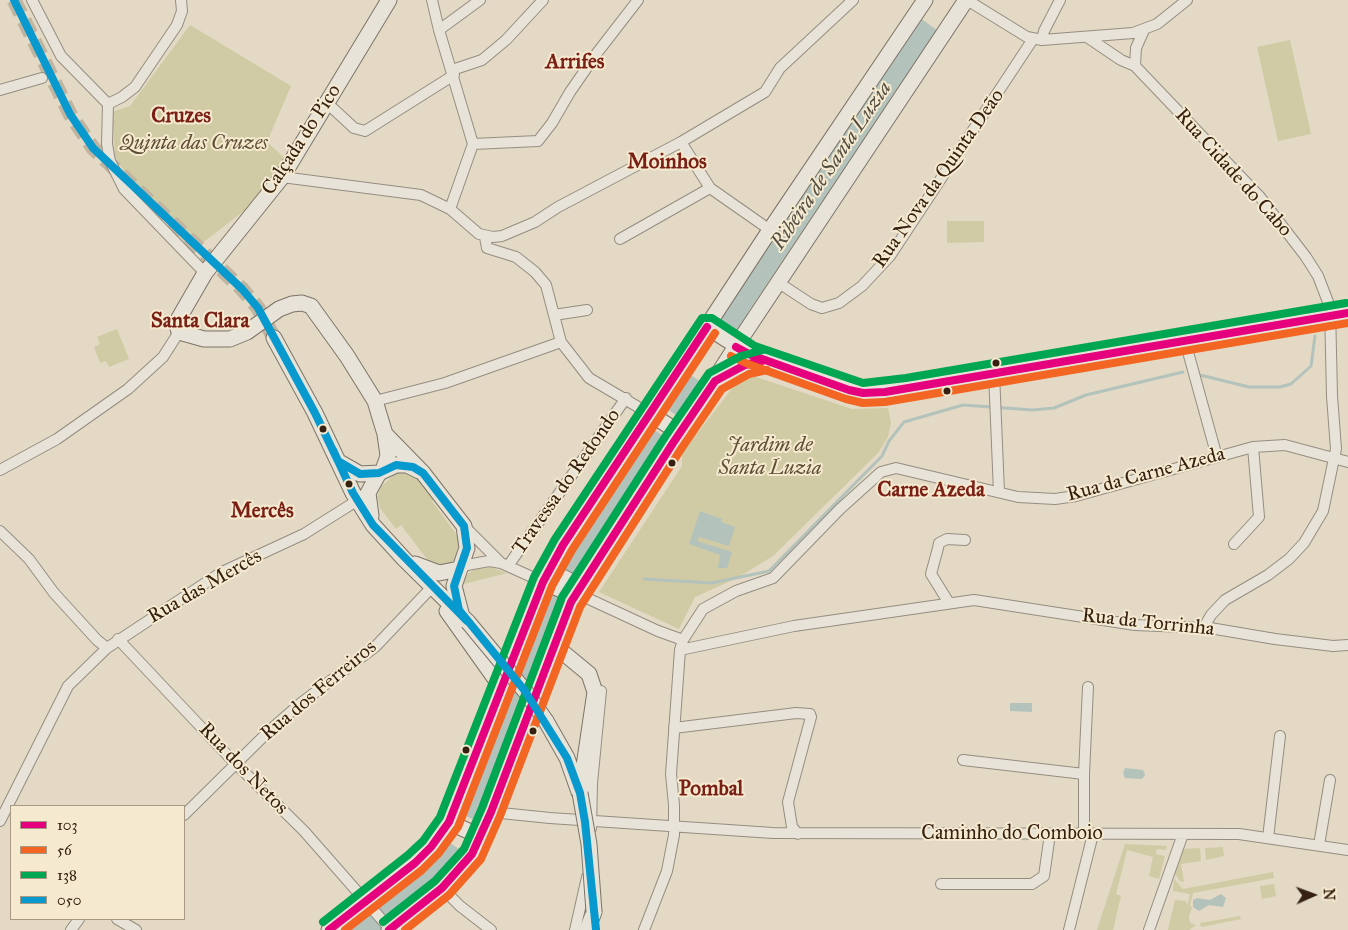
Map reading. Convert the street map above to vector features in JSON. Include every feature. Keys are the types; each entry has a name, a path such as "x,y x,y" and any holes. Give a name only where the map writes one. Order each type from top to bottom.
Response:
{"main road":[{"name":"Calçada do Pico","path":"179,332 179,318 205,274 282,177 389,0"},
{"path":"329,930 415,864 431,847 449,822 502,687 550,578 707,327 925,0"},
{"path":"390,930 442,888 472,854 492,812 575,590 677,431 715,381 966,0"},
{"path":"179,332 204,339 230,339 247,332 279,309 292,304 302,303 311,306 375,401 385,434 388,456 368,493 368,504 373,525"},
{"path":"707,327 736,347 764,360 849,390 863,393 885,392 1348,313"},
{"path":"274,338 315,413 358,500 373,525 404,559 466,619"},
{"path":"715,381 745,365 764,360"},
{"path":"653,415 677,431"},
{"path":"385,434 423,473 464,526 467,548 454,586 459,610 525,690 546,721 567,758 580,793 589,844 596,930"},
{"path":"338,461 360,474 381,472 396,465 407,465 423,473"},
{"path":"404,559 431,572 447,573 459,570"},
{"path":"550,578 575,590"},
{"path":"432,587 502,687"},
{"path":"556,642 560,650 592,677 595,692 580,793"},
{"path":"449,822 481,837"},
{"path":"587,930 594,912"}],"street":[{"path":"32,0 61,56 108,104 107,144 110,161 124,189 205,274"},
{"path":"108,104 122,97 135,87 177,25 182,10 181,0"},
{"path":"432,0 473,144 450,209"},
{"path":"439,30 480,0"},
{"path":"327,103 354,128 365,131 453,73 482,60 506,40 543,0"},
{"path":"473,144 538,141 552,124 570,92 597,53 638,0"},
{"path":"282,177 421,195 450,209 473,231 485,236 502,236 535,222 681,142 765,92 780,68 853,0"},
{"path":"966,0 1038,40 1118,36 1144,30 1157,24 1187,0"},
{"name":"Rua Nova da Quinta Deão","path":"779,283 811,304 822,308 839,303 862,286 890,256 1044,31 1060,0"},
{"path":"1135,61 1144,30"},
{"path":"1111,53 1118,36"},
{"name":"Rua Cidade do Cabo","path":"1118,36 1135,61 1260,197 1318,276 1330,307 1332,396 1336,458 1324,511 1304,543 1289,559 1268,575 1225,600 1211,615 1204,628"},
{"name":"Rua Cidade do Cabo","path":"1086,38 1111,53 1135,61"},
{"path":"0,90 42,78"},
{"path":"681,142 710,188 770,230"},
{"path":"620,239 710,188"},
{"path":"485,236 487,248 516,257 535,272 546,285 561,342 589,378 653,415"},
{"path":"554,315 587,310"},
{"path":"0,470 57,439 128,389 163,357 179,332"},
{"path":"1184,341 1217,457"},
{"path":"375,401 446,383 561,342"},
{"path":"994,373 999,492"},
{"name":"Travessa do Redondo","path":"504,564 626,398"},
{"name":"Rua da Carne Azeda","path":"681,645 703,608 736,591 772,578 840,509 881,472 896,468 1018,497 1046,499 1076,496 1254,447 1285,445 1348,462"},
{"path":"1234,544 1259,517 1254,447"},
{"name":"Rua das Mercês","path":"0,821 68,686 107,648 222,572 304,534 358,500"},
{"path":"464,526 504,564"},
{"path":"0,531 29,559 54,593 97,640 107,648"},
{"path":"951,603 932,579 939,543 947,540 965,540"},
{"path":"459,570 467,565 482,561 504,564 550,578"},
{"name":"Rua dos Ferreiros","path":"185,814 302,703 375,646 432,587"},
{"path":"575,590 658,631 681,645 671,774 674,827 667,871 644,930"},
{"name":"Rua da Torrinha","path":"681,645 794,626 974,600 1136,624 1204,628 1333,646 1348,645"},
{"name":"Rua dos Netos","path":"118,639 236,764 304,831 390,930"},
{"path":"575,930 589,863 592,782 601,692 600,684 592,677"},
{"path":"1069,930 1088,834 1084,774 1088,687"},
{"path":"674,728 796,713 810,714 812,717 788,802 792,827 798,834"},
{"path":"1268,838 1280,736"},
{"path":"963,760 1084,774"},
{"path":"1319,845 1330,780"},
{"name":"Caminho do Comboio","path":"492,812 674,827 798,834 1239,834 1348,850"},
{"path":"942,884 1032,884 1044,876 1050,834"},
{"path":"1149,930 1183,834"},
{"path":"442,888 460,906 491,930"},
{"path":"119,920 136,930"}],"green space":[{"name":"Quinta das Cruzes","path":"190,25 291,86 267,142 288,161 249,207 192,251 134,187 115,157 112,112 130,106"},
{"path":"1290,40 1311,134 1278,141 1257,47"},
{"path":"947,221 984,221 984,242 947,243"},
{"path":"117,329 129,359 109,367 106,361 100,363 94,347 100,344 97,337"},
{"name":"Jardim de Santa Luzia","path":"744,373 852,409 888,408 891,423 888,437 878,453 773,556 737,578 695,597 679,629 599,592 682,466 682,453"},
{"path":"404,472 418,477 435,498 432,501 459,538 462,544 452,564 439,567 430,563 401,525 396,529 380,508 377,497 381,487 396,473"},
{"path":"490,567 507,573 460,585 463,578 473,570"},
{"path":"1125,844 1167,846 1166,850 1157,849 1156,854 1165,856 1159,879 1149,876 1153,857 1127,850 1116,894 1121,896 1113,930 1097,930"},
{"path":"1223,847 1224,856 1206,860 1205,848"},
{"path":"1200,848 1201,861 1181,864 1184,882 1180,881 1175,874 1181,849"},
{"path":"1273,872 1274,878 1193,893 1190,905 1192,908 1189,916 1190,923 1196,925 1189,930 1168,930 1175,900 1186,901 1187,906 1190,894 1173,891 1174,879 1183,889"},
{"path":"1274,884 1276,896 1262,899 1260,886"},
{"path":"1240,916 1241,919 1201,927 1200,923"}],"water":[{"name":"Ribeira de Santa Luzia","path":"933,0 957,0 749,311 738,335 577,577 520,715 480,823 466,851 454,869 381,930 341,930 423,867 444,839 460,813 529,638 565,555 854,114"},
{"path":"700,511 722,519 721,522 735,527 729,546 699,537 697,541 732,552 727,568 718,568 720,555 689,544"},
{"path":"1010,703 1032,703 1032,712 1010,711"},
{"path":"1125,768 1143,770 1145,775 1142,779 1125,778 1123,773"},
{"path":"1221,894 1226,898 1223,907 1209,905 1199,911 1193,907 1193,900 1197,898 1210,900"}],"pier":[{"path":"933,0 957,0 937,30 920,18"},
{"path":"717,321 738,335 704,384 685,371"},
{"path":"662,406 681,418 667,439 649,426"},
{"path":"460,813 480,823 465,853 444,839"}],"waterway":[{"path":"1196,374 1249,387 1280,387 1291,384 1311,366 1315,336"},
{"path":"644,579 712,583 769,571 882,456 889,441 904,422 963,405 1033,410 1054,408 1086,395 1183,372"}],"tunnel":[{"path":"14,0 70,114 93,148 242,289 258,308 274,338"}],"transit line":[{"name":"050","path":"14,0 70,114 93,148 242,289 258,308 315,413 338,461 360,474 379,473 396,465 413,467 423,473 464,526 467,548 454,586 459,610 525,691 567,758 580,793 585,822 596,930"},
{"name":"138","path":"323,922 408,855 423,841 440,817 534,577 555,539 702,318 712,318 755,346 863,383 906,378 1346,303"},
{"name":"103","path":"736,347 751,355 849,390 863,393 885,392 1348,313"},
{"name":"56","path":"731,356 748,364 846,399 863,403 885,402 1348,323"},
{"name":"103","path":"329,930 415,863 431,847 449,822 543,582 563,545 707,327"},
{"name":"56","path":"345,930 422,870 439,853 458,827 552,586 572,550 715,333"},
{"name":"138","path":"383,922 435,881 464,849 482,808 562,597 665,437 709,373 741,356 763,350"},
{"name":"103","path":"389,930 442,888 472,854 491,812 571,602 673,443 715,381 745,365 765,360"},
{"name":"56","path":"405,930 449,895 481,859 500,816 580,607 681,449 722,389 749,374 767,370"},
{"name":"050","path":"333,450 353,493 373,525 467,621"}],"district":[{"name":"Arrifes","path":"575,63"},
{"name":"Cruzes","path":"181,117"},
{"name":"Moinhos","path":"667,163"},
{"name":"Santa Clara","path":"200,322"},
{"name":"Carne Azeda","path":"931,491"},
{"name":"Mercês","path":"262,512"},
{"name":"Pombal","path":"711,790"}]}
